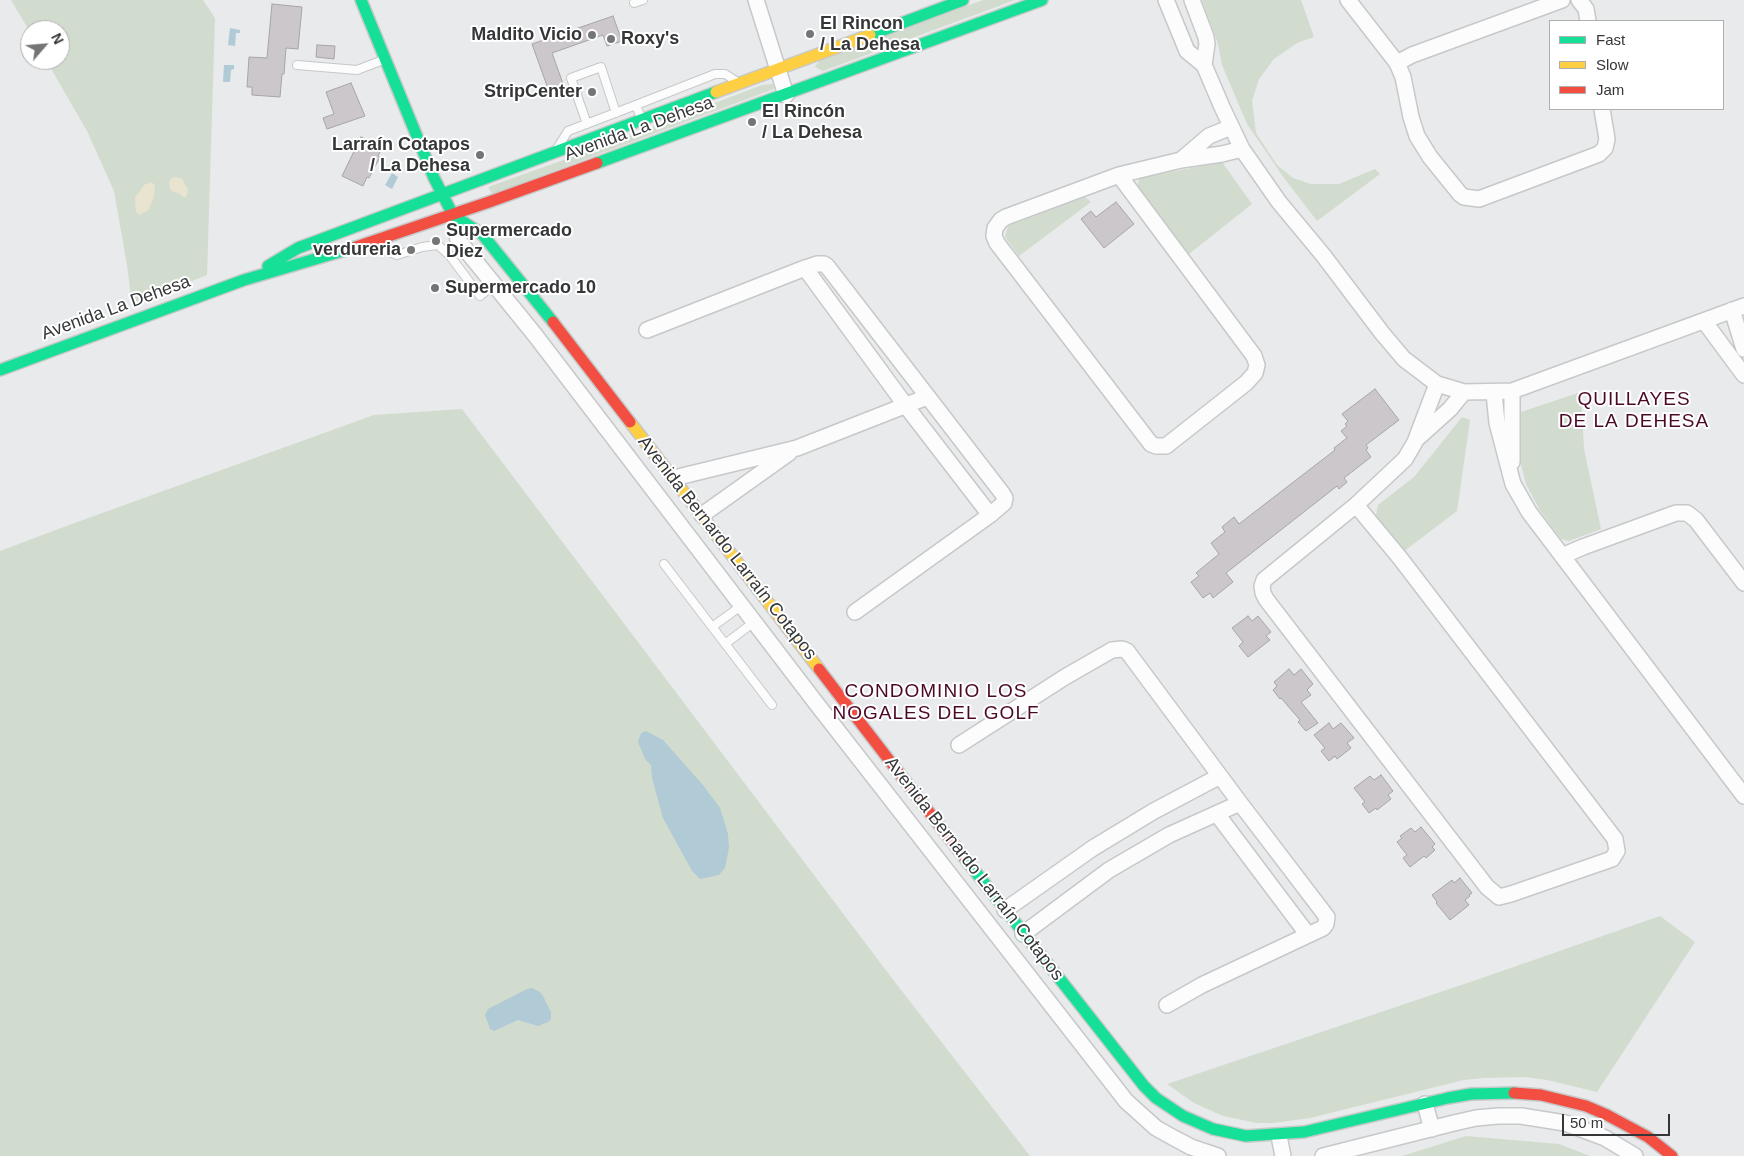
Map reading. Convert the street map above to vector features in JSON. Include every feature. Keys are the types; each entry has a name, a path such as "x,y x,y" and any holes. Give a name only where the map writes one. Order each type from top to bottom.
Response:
{"street":[{"name":"Avenida Bernardo Larraín Cotapos","path":"361,0 442,194 453,215 458,240 560,368 741,606 1126,1101 1146,1119 1174,1138 1191,1147 1218,1156"},
{"path":"756,0 786,95"},
{"name":"Avenida La Dehesa","path":"244,280 298,248 963,0"},
{"name":"Avenida La Dehesa","path":"0,369 244,280 366,244 453,215 1042,0"},
{"path":"1348,0 1397,63 1403,77 1417,136 1460,194 1469,199 1479,199 1599,154 1605,148 1607,140 1602,110"},
{"path":"1397,63 1412,55 1562,0"},
{"path":"1579,0 1586,8 1588,20"},
{"path":"1168,7 1178,14 1184,12 1193,1"},
{"path":"1193,1 1206,37 1204,65"},
{"path":"1168,7 1188,51 1204,65 1242,149 1279,202 1404,359 1437,384 1464,392 1494,393 1512,391 1738,308 1744,349"},
{"path":"1181,160 1208,136 1231,127"},
{"path":"1119,175 1254,356 1257,365 1255,373 1246,383 1166,446 1151,444 998,243 994,236 995,228 1001,220 1119,175 1181,160 1242,149"},
{"name":"Avenida Bernardo Larraín Cotapos","path":"453,215 482,234 674,478 1023,934 1144,1086 1169,1108 1190,1120 1213,1129 1246,1136 1279,1136 1304,1132 1448,1098 1494,1092 1525,1093 1564,1099 1608,1114 1648,1137 1672,1156"},
{"path":"647,330 804,268 821,264 827,266 1004,496 1004,503 990,516 856,612"},
{"path":"804,268 990,516"},
{"path":"1704,320 1744,375"},
{"path":"560,368 578,354"},
{"path":"1356,505 1400,558 1615,839 1617,851 1612,859 1499,897 1487,886 1266,599 1262,586 1264,580 1356,505 1405,459 1415,442 1437,384"},
{"path":"1512,391 1512,484"},
{"path":"1415,442 1450,409 1464,392"},
{"path":"1494,393 1497,423 1512,484 1528,512 1744,796"},
{"path":"591,409 610,396"},
{"path":"674,478 797,448 927,397"},
{"path":"702,515 797,448"},
{"path":"1562,556 1676,513 1687,513 1696,520 1744,582"},
{"path":"959,745 1065,677 1112,650 1122,649 1127,652 1327,917 1323,928 1202,985 1167,1005"},
{"path":"816,703 835,688"},
{"path":"1005,910 1093,848 1154,811 1220,776"},
{"path":"1023,934 1109,870 1169,835 1240,804"},
{"path":"1217,814 1308,936"},
{"path":"1126,1101 1144,1086"},
{"path":"1425,1104 1432,1129"},
{"path":"1323,1156 1476,1118 1520,1116 1543,1119 1586,1130 1611,1141 1635,1156"},
{"path":"1279,1136 1283,1156"}],"lane":[{"path":"634,3 643,0"},
{"path":"297,66 357,70 385,59"},
{"path":"587,124 571,78 601,67 616,112"},
{"path":"556,152 560,141 568,131 715,74 725,74 740,83"},
{"path":"636,105 642,120"},
{"path":"366,244 396,255 422,247 438,245 450,256 480,296 493,285"},
{"path":"664,564 772,706"},
{"path":"712,627 741,606"},
{"path":"725,644 754,622"}],"green space":[{"path":"11,0 203,0 215,18 207,275 132,305 114,191 87,131 52,70 70,70 70,20 23,20"},
{"path":"983,0 1015,0 823,71 815,67 820,60"},
{"path":"1202,0 1301,0 1314,37 1297,43 1274,59 1259,79 1252,101 1256,133 1277,165 1293,178 1311,184 1339,184 1375,169 1380,174 1317,221 1284,178 1247,124 1222,65 1218,44"},
{"path":"773,84 774,89 492,194 488,187 611,143 762,85"},
{"path":"1222,162 1252,204 1189,254 1137,186 1140,178"},
{"path":"1085,197 1091,202 1019,256 1005,237 1008,226"},
{"path":"1581,392 1584,449 1601,529 1569,541 1561,539 1541,512 1526,484 1518,453 1521,412"},
{"path":"462,409 891,977 1030,1156 0,1156 0,551 374,415"},
{"path":"1462,417 1470,420 1457,511 1403,552 1376,515 1378,505 1414,477"},
{"path":"1660,916 1695,942 1597,1092 1526,1077 1484,1078 1464,1080 1310,1118 1274,1123 1257,1123 1223,1116 1194,1103 1167,1084 1482,978"},
{"path":"1466,1136 1559,1144 1590,1156 1402,1156"}],"sand":[{"path":"172,178 182,179 188,189 186,197 172,191 170,188 169,182"},
{"path":"151,182 154,184 155,189 153,200 148,210 140,215 136,212 135,198 144,185"}],"water":[{"path":"230,28 240,30 240,33 236,33 235,46 228,45"},
{"path":"224,65 234,65 234,69 231,70 230,82 223,82"},
{"path":"392,173 398,177 392,189 385,185"},
{"path":"646,731 663,740 703,785 720,808 728,834 729,848 725,868 719,875 700,879 692,871 663,818 652,778 651,765 645,759 638,742 641,733"},
{"path":"532,988 540,992 551,1012 551,1019 548,1022 538,1026 518,1020 494,1031 490,1029 485,1015 488,1009"}],"building":[{"path":"272,4 302,7 298,49 286,48 280,97 252,95 252,87 247,87 249,57 267,58"},
{"path":"613,16 622,41 607,46 603,35 552,53 566,92 551,97 532,44"},
{"path":"317,45 335,46 334,59 316,57"},
{"path":"351,83 365,116 327,129 323,118 334,114 326,92"},
{"path":"361,137 382,148 378,156 380,157 363,186 342,176"},
{"path":"1116,202 1134,224 1104,248 1081,219 1091,211 1096,217"},
{"path":"1375,389 1399,420 1366,445 1368,448 1366,450 1371,457 1344,478 1347,482 1339,489 1337,486 1226,573 1233,582 1213,598 1210,593 1203,598 1191,582 1199,576 1196,573 1219,554 1211,543 1225,532 1222,527 1234,517 1239,524 1335,450 1334,448 1347,438 1341,431 1347,426 1345,424 1348,421 1342,414"},
{"path":"1248,616 1252,621 1258,616 1271,632 1266,636 1270,640 1248,657 1239,646 1243,642 1232,628"},
{"path":"1289,669 1294,675 1301,669 1313,684 1307,690 1311,695 1301,702 1318,723 1306,731 1298,722 1300,720 1273,690 1277,686 1274,682"},
{"path":"1329,723 1333,729 1341,723 1354,738 1347,743 1351,748 1337,759 1335,756 1329,761 1321,751 1325,748 1314,735"},
{"path":"1381,775 1393,791 1388,795 1391,799 1377,810 1376,808 1369,813 1362,804 1365,802 1354,788 1370,776 1374,780"},
{"path":"1421,827 1435,844 1432,847 1435,850 1426,858 1424,856 1410,867 1403,858 1407,855 1397,842 1402,838 1400,836 1411,828 1415,832"},
{"path":"1460,878 1472,893 1465,900 1469,905 1450,920 1432,895 1452,880 1454,883"}],"traffic: fast":[{"path":"361,0 434,178 453,215 482,234 553,322"},
{"path":"870,35 963,0"},
{"path":"597,163 1042,0"},
{"path":"268,266 298,248 716,92"},
{"path":"0,370 244,280 356,247"},
{"path":"963,856 1144,1086 1156,1098 1183,1116 1213,1129 1246,1136 1304,1132 1448,1098 1471,1094 1514,1093"}],"traffic: slow":[{"path":"716,92 870,35"},
{"path":"630,422 819,669"}],"traffic: jam":[{"path":"356,247 597,163"},
{"path":"553,322 630,422"},
{"path":"819,669 963,856"},
{"path":"1514,1093 1541,1095 1586,1106 1648,1137 1672,1156"}],"place":[{"name":"El Rincon / La Dehesa","path":"810,34"},
{"name":"Maldito Vicio","path":"592,35"},
{"name":"Roxy's","path":"611,39"},
{"name":"StripCenter","path":"592,92"},
{"name":"El Rincón / La Dehesa","path":"752,122"},
{"name":"Larraín Cotapos / La Dehesa","path":"480,155"},
{"name":"Supermercado Diez","path":"436,241"},
{"name":"verdureria","path":"411,250"},
{"name":"Supermercado 10","path":"435,288"}],"district":[{"name":"QUILLAYES DE LA DEHESA","path":"1634,411"},
{"name":"CONDOMINIO LOS NOGALES DEL GOLF","path":"936,703"}]}
